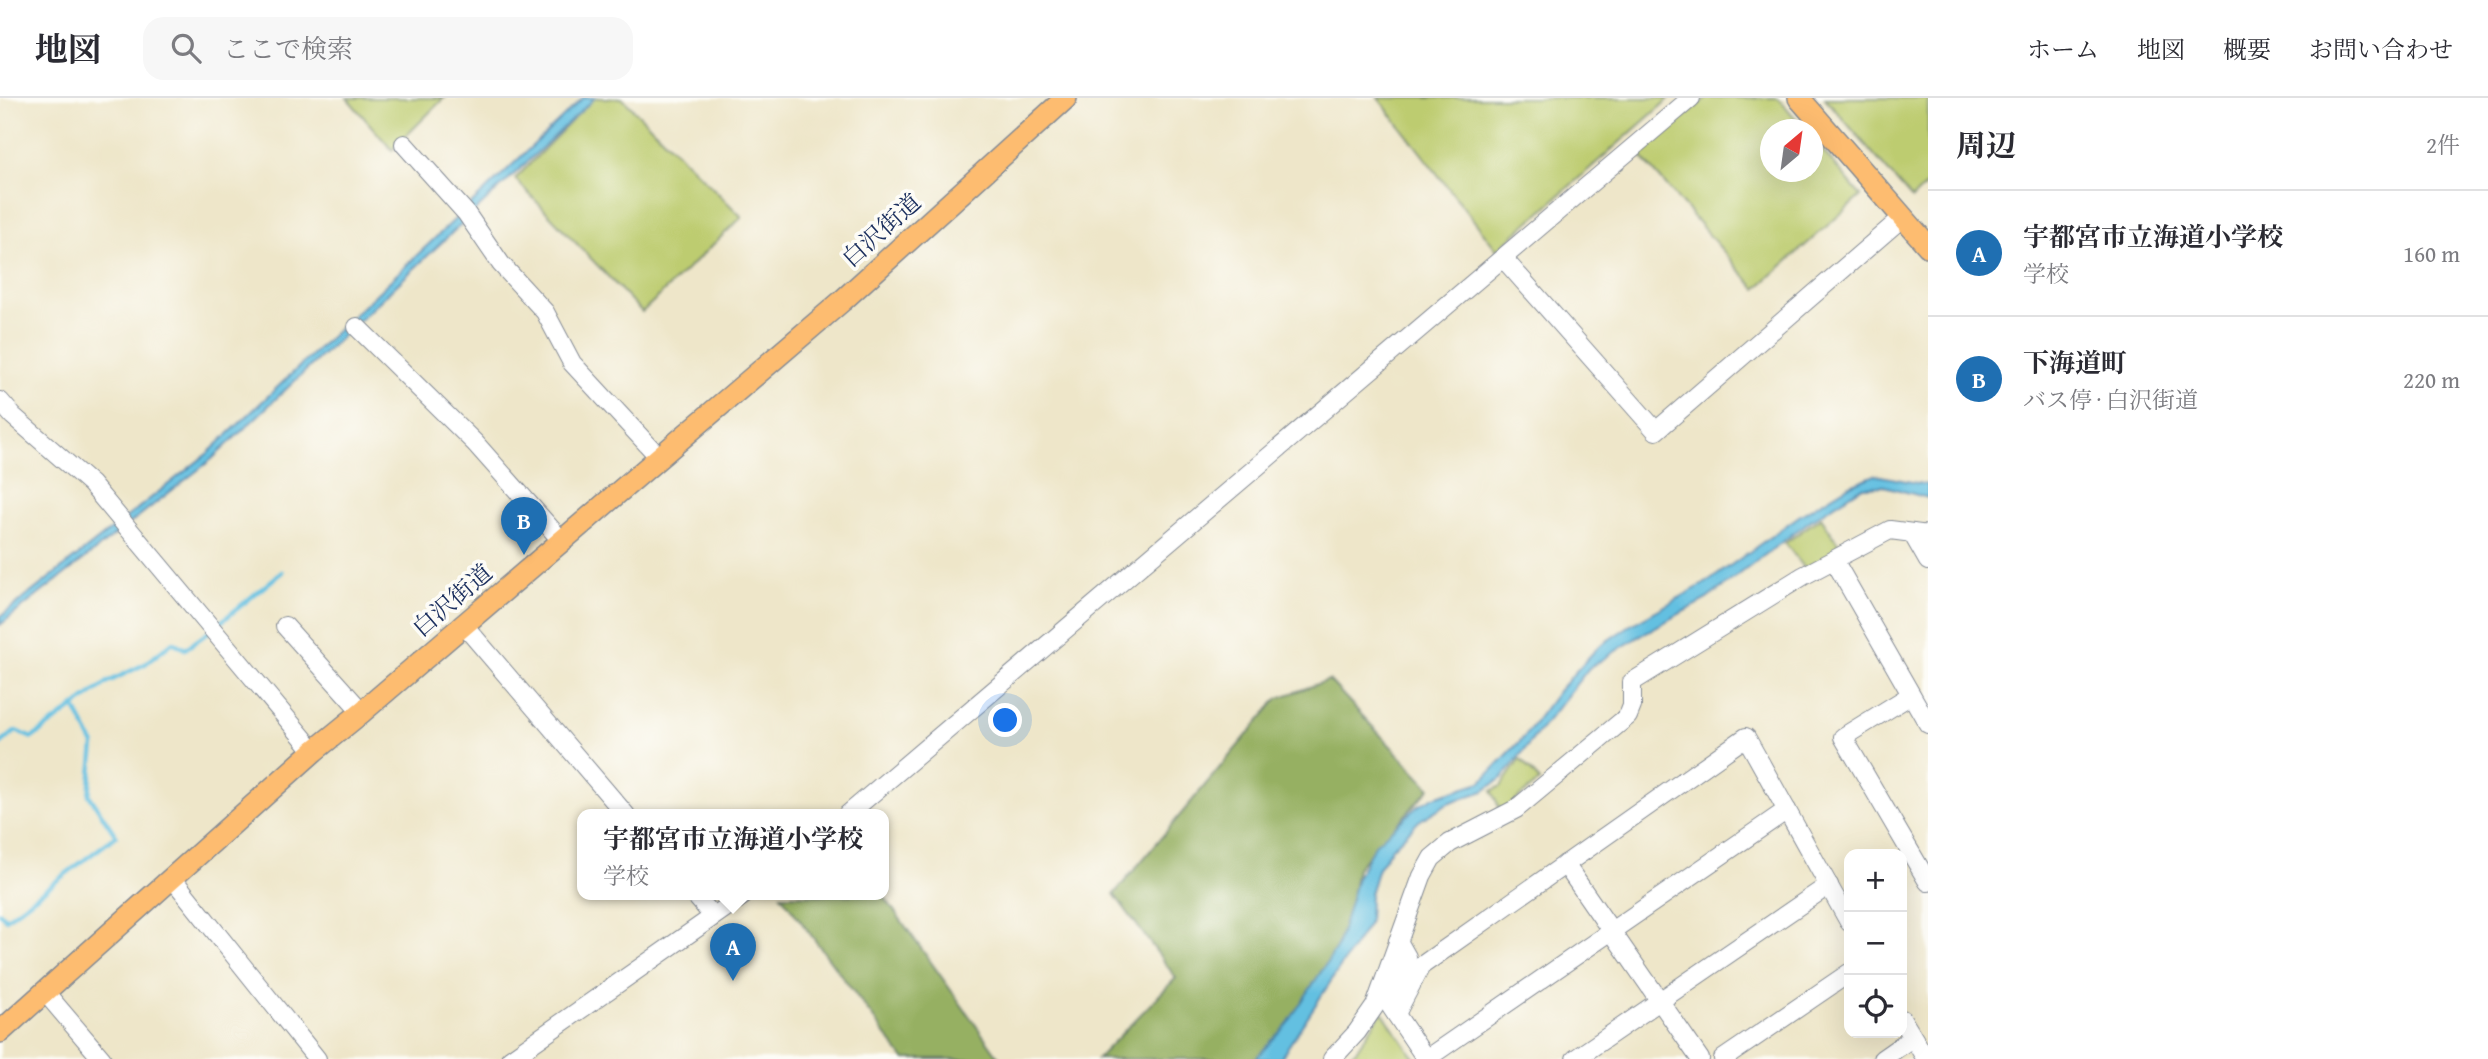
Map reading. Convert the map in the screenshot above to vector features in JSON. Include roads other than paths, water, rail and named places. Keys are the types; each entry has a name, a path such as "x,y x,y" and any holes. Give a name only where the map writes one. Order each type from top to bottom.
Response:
{"main road":[{"name":"白沢街道","path":"0,1032 314,751 842,301 1066,98"},
{"path":"1799,98 1928,246"}],"street":[{"path":"854,809 1691,98"},
{"path":"404,144 466,213 501,264 545,312 572,363 659,457"},
{"path":"1503,258 1656,431 1903,217"},
{"path":"357,327 475,443 561,540"},
{"path":"0,401 91,484 314,751"},
{"path":"1332,1059 1357,1032 1375,1006 1422,876 1432,858 1450,844 1516,809 1628,716 1632,706 1632,682 1803,576 1890,530 1920,534 1928,561"},
{"path":"1835,560 1919,702 1928,724"},
{"path":"463,624 621,809"},
{"path":"285,626 362,712"},
{"path":"1919,702 1843,737 1928,882"},
{"path":"1396,1014 1421,965 1746,737 1844,913"},
{"path":"1398,941 1407,957 1391,1007 1426,1059 1787,810"},
{"path":"1565,864 1700,1059"},
{"path":"173,879 317,1059"},
{"path":"1575,1059 1829,885"},
{"path":"699,900 713,916"},
{"path":"510,1059 737,900"},
{"path":"1723,1059 1846,975"},
{"path":"45,992 102,1059"},
{"path":"1882,1059 1921,1048 1907,1027"}],"water":[{"path":"583,98 595,98 212,459 0,625 0,617 208,453"},
{"path":"1875,475 1928,485 1928,498 1884,486 1863,487 1811,520 1707,599 1646,632 1589,668 1503,777 1484,791 1448,803 1419,821 1391,849 1378,868 1370,894 1369,923 1280,1059 1255,1059 1288,1023 1337,947 1357,878 1374,845 1418,806 1434,797 1481,782 1524,737 1559,690 1598,647 1629,626 1709,581 1799,516 1848,486"}],"waterway":[{"path":"216,626 282,572"},
{"path":"0,744 16,731 32,738 108,682 145,664 173,642 185,649 209,632"},
{"path":"0,913 6,919 116,836 89,795 94,745 74,706"}],"place":[{"name":"下海道町","path":"524,555"},
{"name":"宇都宮市立海道小学校","path":"733,981"}]}
